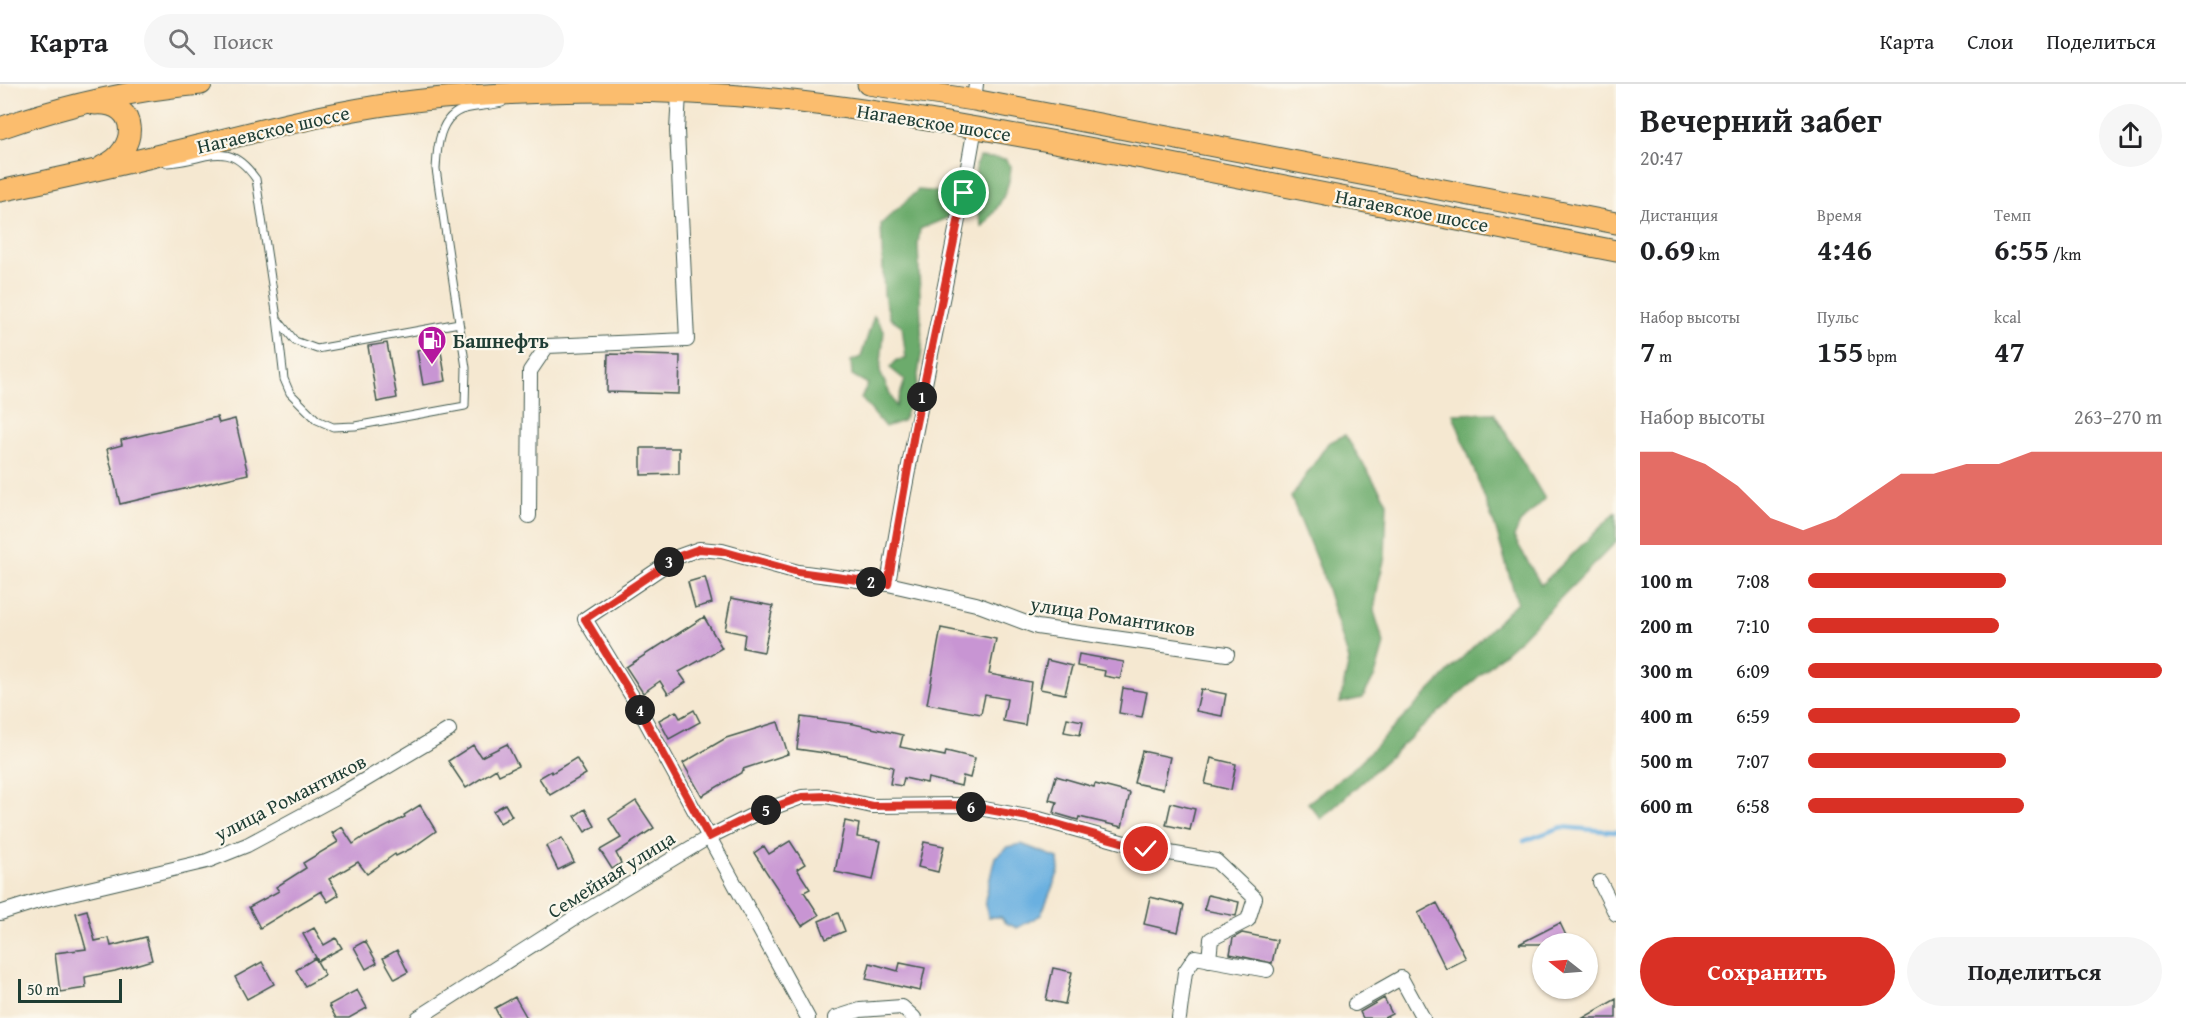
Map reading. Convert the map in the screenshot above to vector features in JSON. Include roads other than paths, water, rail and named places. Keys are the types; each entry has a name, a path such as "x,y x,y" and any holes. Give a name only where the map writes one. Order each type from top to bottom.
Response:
{"main road":[{"path":"0,128 75,105 140,91 201,84"},
{"name":"Нагаевское шоссе","path":"868,84 975,92 1096,123 1616,223"},
{"name":"Нагаевское шоссе","path":"0,191 323,116 377,106 443,98 540,92 679,93 772,99 975,127 1334,194 1616,252"},
{"path":"75,105 114,105 124,113 129,125 126,146 120,155 114,162 89,172"},
{"path":"1096,123 1400,172 1616,213"},
{"path":"1334,194 1539,247 1616,262"}],"street":[{"path":"529,516 530,371 547,345 687,340 677,131 679,93"},
{"path":"888,584 906,474 949,272 975,127"},
{"name":"улица Романтиков","path":"709,837 632,696 585,619 677,557 699,549 722,551 798,572 888,584 976,604 1037,627 1227,654"},
{"name":"улица Романтиков","path":"0,914 38,901 207,861 247,845 338,796 449,730"},
{"name":"Семейная улица","path":"418,1018 579,915 709,837 755,814 802,797 826,796 872,806 962,805 1039,819 1146,849 1216,861 1256,898 1248,920 1211,939 1209,960"},
{"path":"709,837 808,1018"},
{"path":"1600,882 1616,914"},
{"path":"1179,1018 1185,972 1195,957 1267,970"},
{"path":"1355,1004 1401,978 1423,1018"},
{"path":"835,1018 860,1010 902,1007 914,1018"}],"lane":[{"path":"131,162 170,163 219,153 235,157 246,165 256,179 284,379 290,393 317,420 333,427 355,426 465,406 466,368 436,169 437,147 442,130 451,117 462,109 494,105 540,92"},
{"path":"277,318 295,341 317,350 459,323"}],"water":[{"path":"1021,844 1058,858 1059,871 1041,915 1017,928 1006,923 1001,917 988,917 985,900 995,857 1008,847"}],"waterway":[{"path":"1524,841 1562,827 1616,832"}],"place":[{"name":"Башнефть","path":"432,366"}]}
